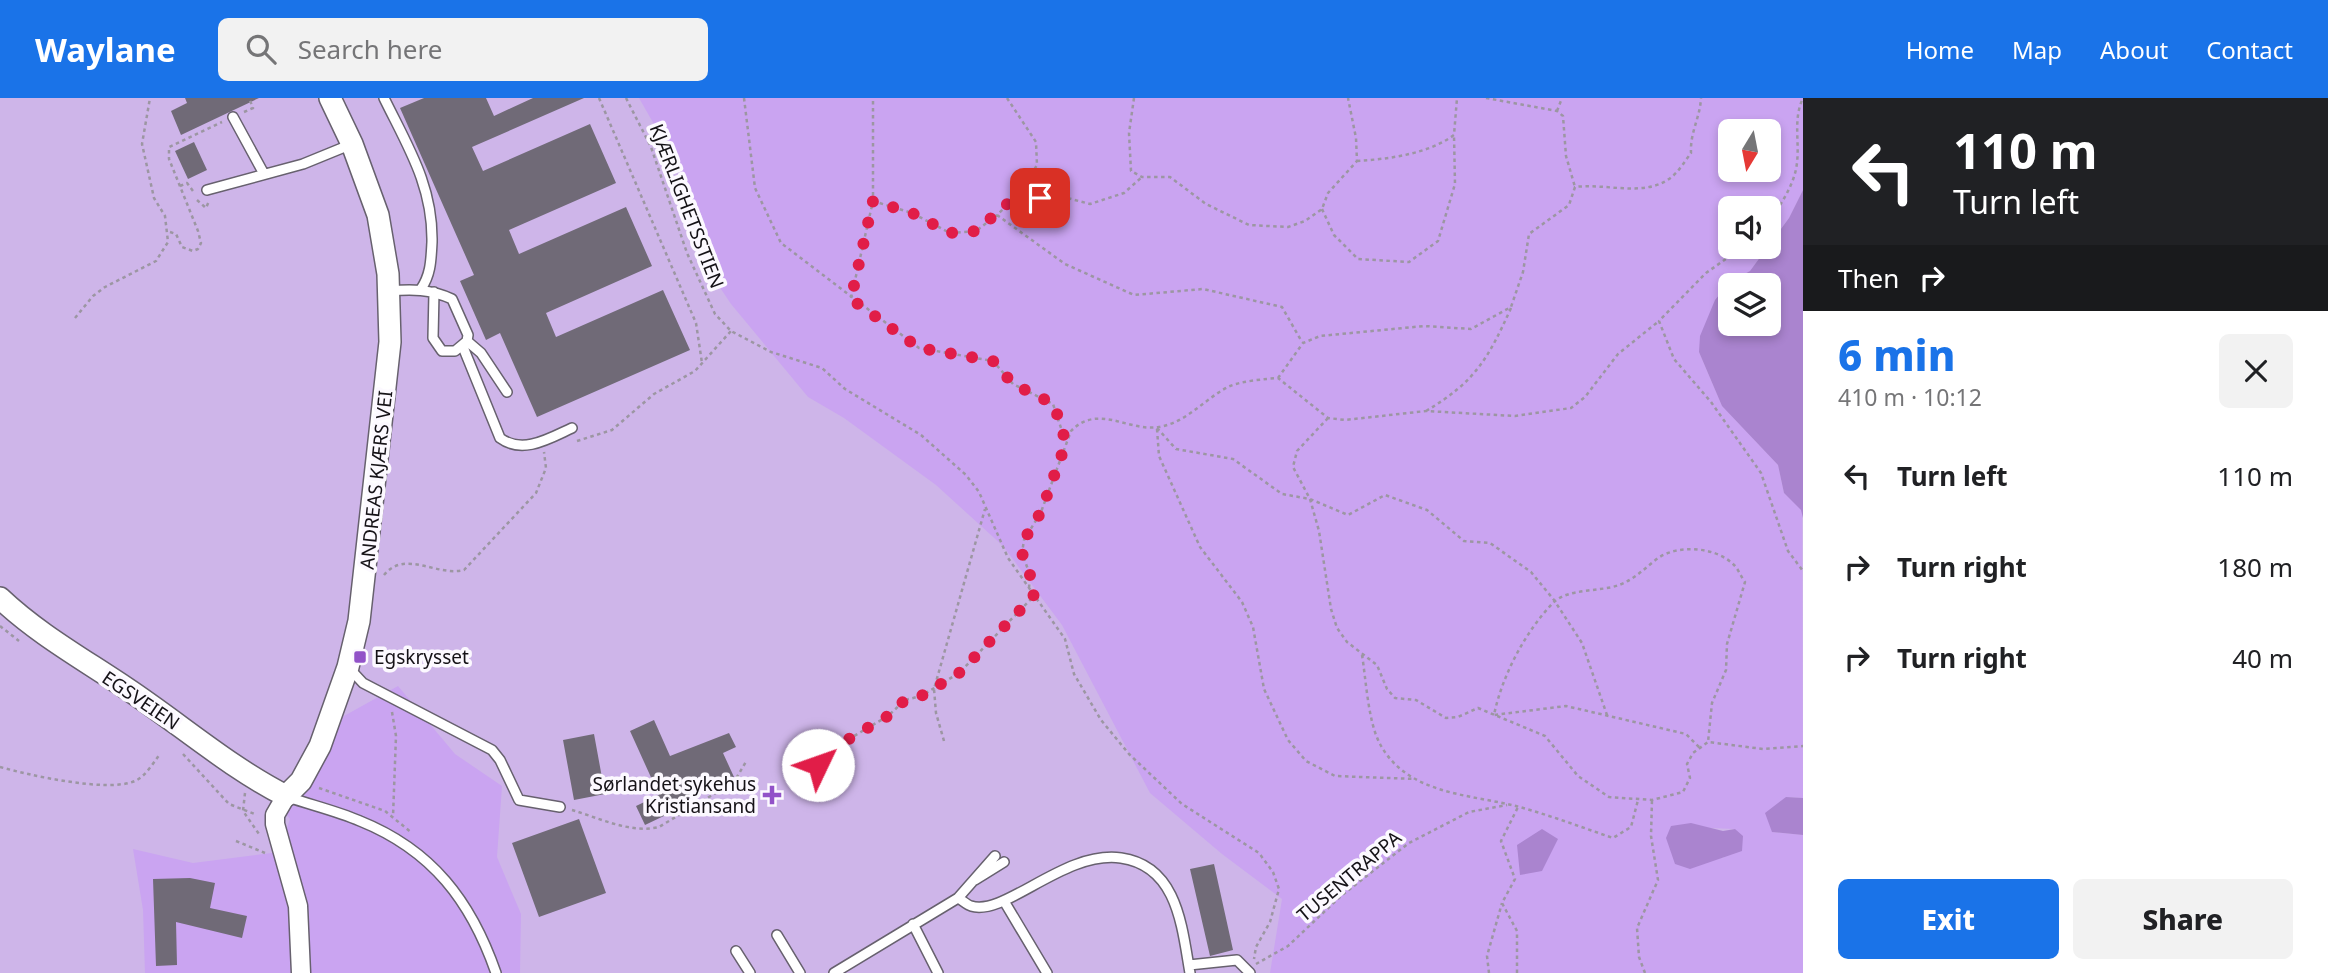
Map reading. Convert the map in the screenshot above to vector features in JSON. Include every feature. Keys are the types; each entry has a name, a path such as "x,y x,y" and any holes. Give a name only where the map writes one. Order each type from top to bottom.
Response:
{"street":[{"name":"ANDREAS KJÆRS VEI","path":"286,796 311,765 348,667 363,593 387,380 389,291 378,215 352,144 330,98"},
{"name":"EGSVEIEN","path":"0,598 67,651 125,687 259,782 286,796"},
{"path":"286,796 275,815 298,906 301,973"}],"lane":[{"path":"384,98 430,199 431,261 429,276 421,289"},
{"path":"233,117 264,174"},
{"path":"207,190 303,164 352,144"},
{"path":"389,291 421,289 452,299 456,304 466,328 465,344 498,435 515,445 540,442 572,428"},
{"path":"434,292 435,344 442,351 448,352 465,344"},
{"path":"465,344 481,353 507,392"},
{"path":"348,667 363,683 492,750 500,760 519,800 559,807"},
{"name":"EGSVEIEN","path":"286,796 360,821 404,844 433,867 474,917 496,973"},
{"path":"958,898 972,907 1004,901 1073,863 1112,857 1136,862 1156,874 1170,891 1177,909 1190,969 1237,960 1252,970"},
{"path":"841,971 958,898 1000,859"},
{"path":"1004,901 1047,973"},
{"path":"913,924 938,973"},
{"path":"777,935 800,973"},
{"path":"736,951 750,973"}],"path":[{"path":"75,318 93,296 105,287 156,261 164,252 168,232 165,216 149,182 142,144 150,98"},
{"path":"168,232 176,234 182,247 193,251 198,249 201,243 169,159 169,147 253,108 249,98"},
{"path":"599,98 696,323 702,363"},
{"name":"KJÆRLIGHETSSTIEN","path":"626,98 651,147 687,253 706,297 731,331 771,352 822,368 855,396 921,435 966,475 979,492 1008,558 1065,639 1074,674 1101,720 1129,754 1182,804 1259,853 1273,872 1279,889 1270,922 1256,947 1252,970"},
{"path":"744,98 755,188 781,243 851,299 919,348 993,361 1013,384 1054,404 1066,443"},
{"path":"851,299 873,201 873,98"},
{"path":"873,201 912,213 950,233 976,231 997,215 1020,193 1037,165 1035,142 1007,98"},
{"path":"1134,98 1128,158 1131,171 1142,177 1171,177 1206,204 1249,225 1288,227 1305,221 1322,209 1328,194 1357,161 1356,138 1348,98"},
{"path":"1322,209 1334,235 1358,259 1409,262 1438,241 1455,184 1454,135 1457,98"},
{"path":"1426,411 1457,392 1493,347 1523,272 1529,234 1569,205 1575,187 1566,156 1563,116 1558,111 1486,98"},
{"path":"1558,111 1562,98"},
{"path":"1575,187 1597,184 1633,190 1669,179 1691,153 1690,135 1700,113 1701,98"},
{"path":"1781,202 1791,184 1796,167 1796,125 1803,98"},
{"path":"1357,161 1387,159 1440,145 1454,135"},
{"path":"1020,193 1040,198 1060,196 1090,204 1124,193 1142,177"},
{"path":"997,215 1065,264 1134,295 1203,289 1282,307 1303,343"},
{"path":"1278,378 1328,418 1369,419 1426,411 1515,415 1571,408 1585,397 1618,354 1659,321 1706,272 1725,259"},
{"path":"1029,588 1030,575 1022,553 1024,540 1041,512 1066,443 1081,421 1093,418 1157,428 1177,421 1231,385 1278,378 1303,343 1320,336 1424,326 1471,329 1511,307"},
{"path":"1659,321 1674,359 1711,402 1762,473 1788,551 1803,571"},
{"path":"568,444 612,430 654,394 695,371 731,331"},
{"path":"1328,418 1297,451 1293,467 1310,499 1319,531 1337,628 1362,654 1377,665 1387,690 1395,698 1416,700 1446,718 1458,717 1478,709 1545,736 1578,776 1609,797 1652,800 1683,792 1690,778 1687,764 1708,742 1763,749 1803,746"},
{"path":"1157,428 1176,449 1233,459 1282,494 1310,499 1348,515 1385,495 1427,510 1464,541 1490,543 1531,572 1554,600 1581,643 1607,715"},
{"path":"1157,428 1159,456 1200,547 1242,602 1252,627 1264,689 1288,740 1306,761 1335,776 1415,779"},
{"path":"383,576 389,568 403,563 444,571 464,569 536,493 546,468 540,442"},
{"path":"544,453 555,448"},
{"path":"944,741 936,713 934,688 985,509"},
{"path":"1494,715 1502,684 1531,630 1554,600 1619,585 1643,573 1660,557 1677,552 1708,550 1734,564 1745,582 1727,644 1726,670 1712,704 1708,742"},
{"path":"818,765 820,756 888,716 905,700 934,688 959,673 1034,596"},
{"path":"0,626 27,646"},
{"path":"1362,654 1378,741 1391,761 1415,779 1440,791 1518,807 1613,838 1631,827 1638,800"},
{"path":"386,693 396,736 393,817"},
{"path":"1494,715 1566,706 1686,734 1700,748"},
{"path":"180,751 229,804 243,811 275,815"},
{"path":"0,767 58,780 121,785 142,777 160,754"},
{"path":"559,807 646,830 659,827 734,782 747,760"},
{"path":"309,785 393,817 415,835"},
{"path":"248,786 244,795 243,811 261,836"},
{"path":"1644,973 1639,957 1637,929 1658,880 1651,836 1652,800"},
{"name":"TUSENTRAPPA","path":"1252,970 1288,946 1341,896 1409,843 1469,812 1508,805"},
{"path":"1489,973 1487,956 1502,903 1515,879 1501,841 1518,807"},
{"path":"236,841 268,854"},
{"path":"264,845 271,861"},
{"path":"1502,903 1517,931 1517,973"}],"shaded area":[{"path":"0,98 1803,98 1803,973 0,973"},
{"path":"639,98 1803,98 1803,190 1781,229 1781,196 1718,196 1718,259 1759,259 1746,273 1718,273 1718,309 1699,352 1722,406 1778,465 1784,493 1802,510 1803,798 1786,797 1772,832 1803,835 1803,973 1270,973 1282,899 1222,854 1150,793 1062,625 1003,546 936,485 844,418 808,397 731,304 703,262 679,168","holes":["1709,828 1735,829 1723,859"]},
{"path":"1803,190 1803,518 1801,510 1784,493 1778,465 1722,406 1699,352 1700,336 1718,296 1718,336 1781,336 1781,273 1746,273 1759,259 1781,259 1781,229"},
{"path":"398,686 455,754 502,786 497,857 521,914 520,973 145,973 143,910 133,849 193,863 279,852 290,819 263,785 283,788 344,716"},
{"path":"1786,797 1803,798 1803,835 1772,832 1765,813"},
{"path":"1691,823 1723,831 1735,829 1743,836 1742,851 1690,869 1675,864 1666,838 1671,826"},
{"path":"1542,829 1558,839 1542,871 1520,875 1517,845"}],"building":[{"path":"185,98 259,98 181,135 171,111 187,103"},
{"path":"424,98 486,98 494,116 533,98 584,98 472,147 483,171 590,124 616,183 509,230 519,254 626,207 652,266 546,313 556,337 663,290 690,350 537,417 500,333 486,340 460,281 474,275 400,108"},
{"path":"194,142 207,170 188,179 175,151"},
{"path":"654,720 670,756 729,733 736,747 723,753 734,777 689,798 691,803 645,825 636,806 659,795 630,731"},
{"path":"594,734 605,794 574,800 563,740"},
{"path":"579,819 606,893 539,917 512,843"},
{"path":"1214,864 1233,950 1210,956 1190,869"},
{"path":"190,878 215,883 210,908 247,916 242,938 176,922 177,965 156,966 153,879"}],"place":[{"name":"Egskrysset","path":"360,657"},
{"name":"Sørlandet sykehus Kristiansand","path":"772,795"}],"route":[{"path":"818,765 820,756 888,716 905,700 921,696 959,673 1034,596 1029,588 1030,575 1022,553 1024,540 1041,512 1066,443 1060,416 1054,404 1013,384 993,361 919,348 903,333 851,299 859,270 861,244 873,201 912,213 950,233 976,231 1020,193 1040,198"}]}
